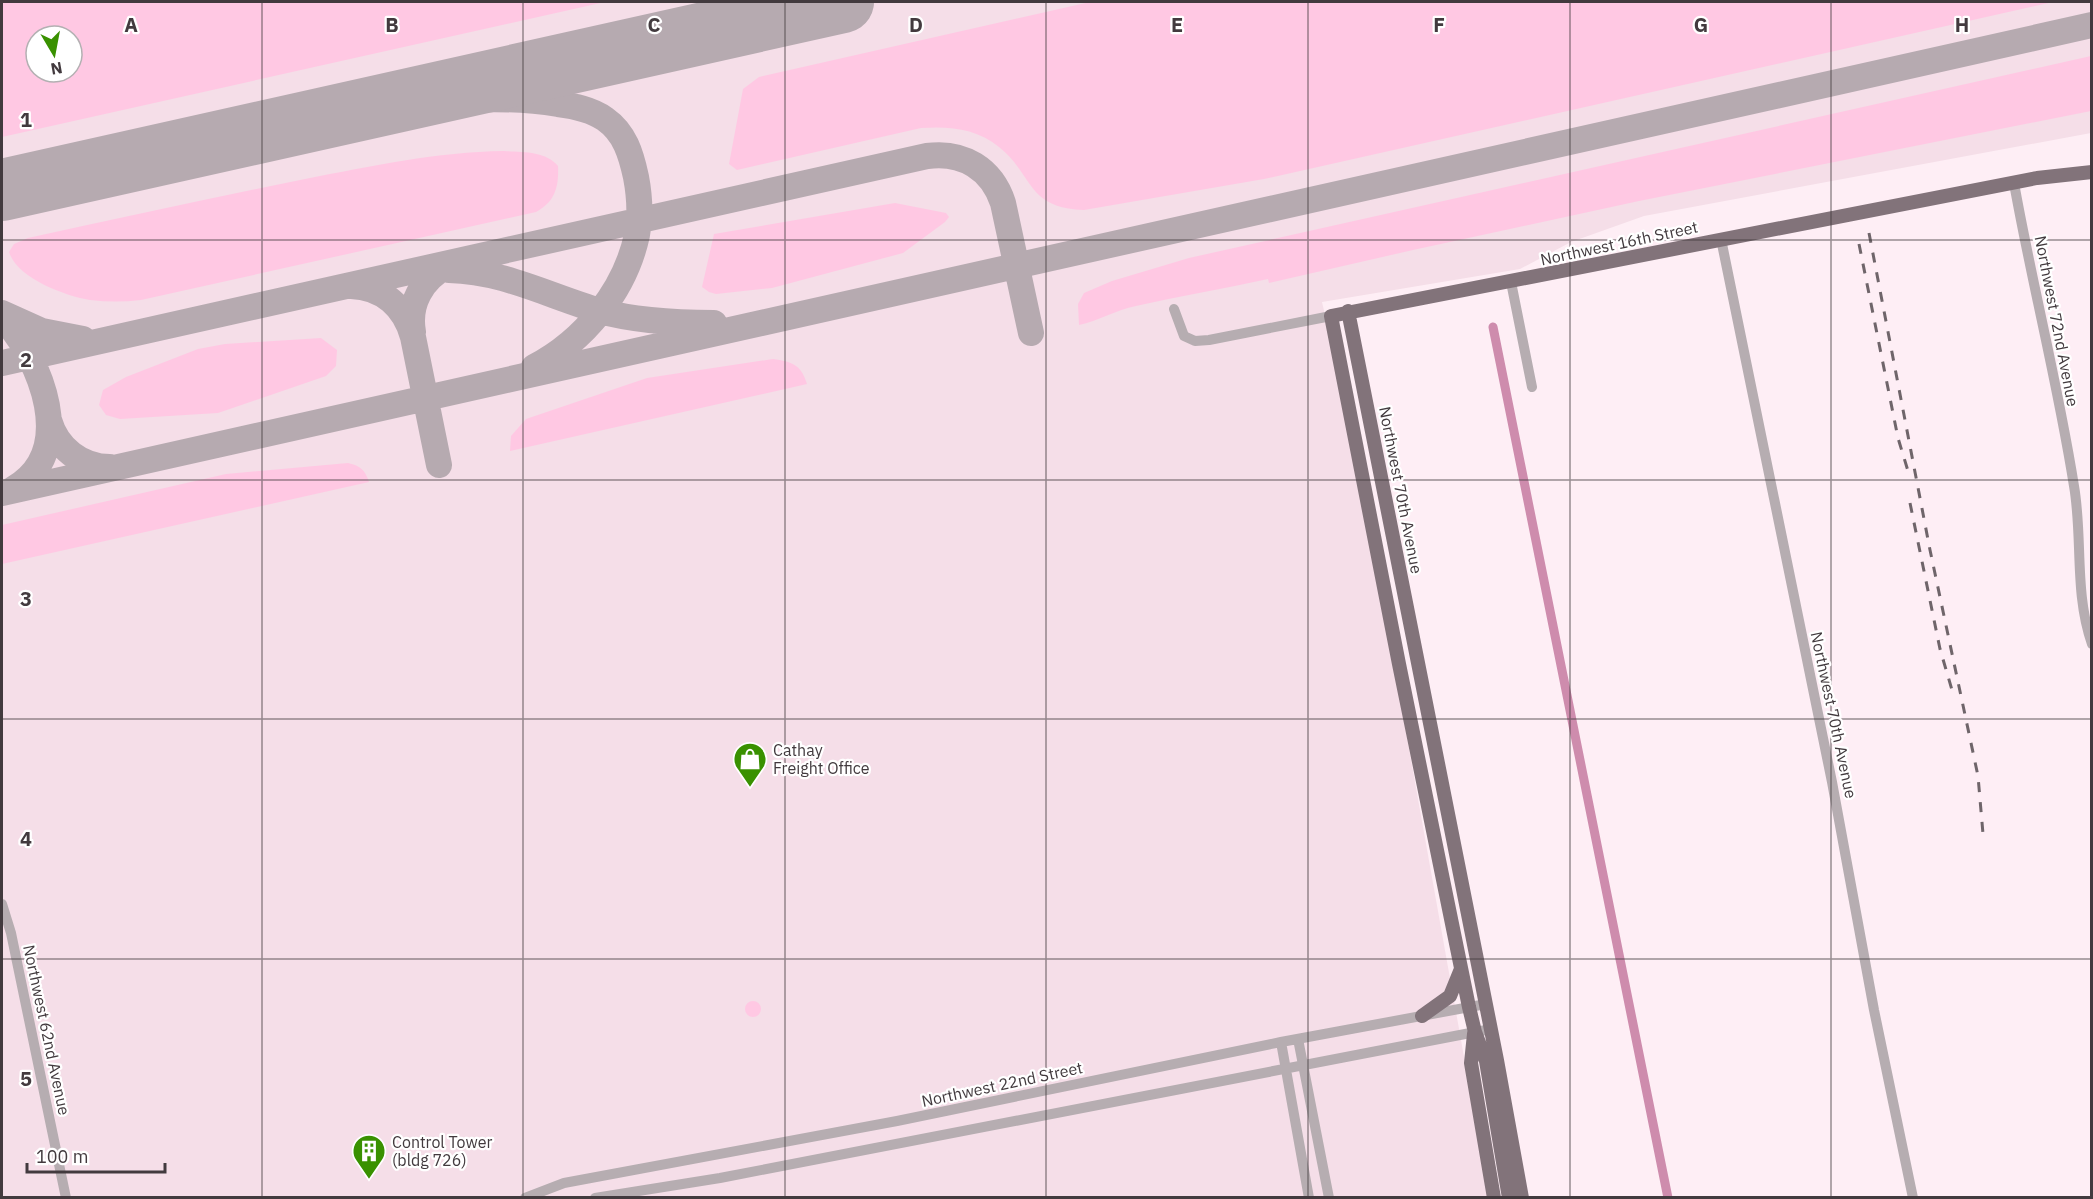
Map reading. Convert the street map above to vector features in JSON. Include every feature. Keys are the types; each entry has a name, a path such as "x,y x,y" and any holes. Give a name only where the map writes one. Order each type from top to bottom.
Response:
{"main road":[{"name":"Northwest 16th Street","path":"1331,316 2014,183 2091,172"},
{"name":"Northwest 70th Avenue","path":"1348,311 1491,1029 1522,1197"},
{"path":"1331,316 1469,1007 1486,1061 1509,1197"},
{"path":"1422,1016 1450,996 1462,967"},
{"path":"1475,1032 1471,1063 1494,1197"}],"street":[{"name":"Northwest 72nd Avenue","path":"2014,183 2075,488 2078,558 2086,623 2091,644"},
{"name":"Northwest 70th Avenue","path":"1721,239 1832,782 1874,1010 1912,1197"},
{"path":"1511,282 1532,387"},
{"name":"Northwest 16th Street","path":"1174,309 1184,336 1195,341 1331,316"},
{"name":"Northwest 62nd Avenue","path":"2,904 14,943 66,1197"},
{"name":"Northwest 22nd Street","path":"525,1197 564,1183 897,1121 1281,1042 1486,1004"},
{"path":"595,1197 720,1178 1304,1067 1491,1029"},
{"path":"1298,1039 1329,1197"},
{"path":"1281,1042 1309,1197"}],"shaded area":[{"path":"2,2 2091,2 2091,133 1644,216 1571,242 1520,269 1322,302 1354,440 1489,1197 2,1198"},
{"path":"2,2 605,2 2,137"},
{"path":"1090,2 2053,2 1264,179 1084,210 1065,208 1041,197 1019,168 999,147 972,132 952,128 921,128 737,170 729,164 743,89 759,77"},
{"path":"2091,56 2091,111 1639,201 1269,283 1268,279 1152,302 1079,325 1078,304 1084,293 1112,281 1189,258"},
{"path":"504,151 540,155 547,157 558,166 558,181 552,199 536,212 141,300 96,301 55,290 22,270 9,252 14,244 28,238 305,179 429,157"},
{"path":"895,203 946,213 949,217 903,253 772,288 716,294 702,287 714,234"},
{"path":"321,338 337,350 336,366 326,376 218,413 120,419 106,415 99,405 103,390 126,377 198,349 225,344"},
{"path":"773,359 795,365 802,372 807,384 510,451 511,436 526,419 647,378"},
{"path":"348,463 362,469 369,482 2,564 2,525 226,474"},
{"path":"753,1001 759,1003 761,1009 759,1015 753,1017 747,1015 745,1009 747,1003"}],"waterway":[{"path":"1493,327 1668,1198"}],"taxiway":[{"path":"2,493 2092,25"},
{"path":"265,131 374,111 448,101 485,99 521,100 576,107 594,113 612,125 626,145 632,160 637,185 639,220 631,256 623,276 600,312 570,343 534,367"},
{"path":"2,363 927,156 940,155 953,156 974,165 984,172 998,191 1003,203 1031,333"},
{"path":"2,194 34,183"},
{"path":"413,332 413,312 419,293 430,278 447,266"},
{"path":"449,270 469,271 507,279 600,311 628,317 656,321 714,323"},
{"path":"351,286 363,287 383,295 398,308 409,326 439,465"},
{"path":"2,313 42,331 83,339"},
{"path":"2,316 29,356 40,380 47,405 49,430 45,453 33,473 13,489"},
{"path":"49,420 58,439 72,454 89,464 110,467"}],"runway":[{"path":"2,190 843,2"}],"railway":[{"path":"1869,233 1930,550 1978,776 1983,834"},
{"path":"1859,244 1898,438 1908,471"},
{"path":"1910,503 1940,649 1952,690"}],"place":[{"name":"Cathay Freight Office","path":"750,788"},
{"name":"Control Tower (bldg 726)","path":"369,1180"}]}
